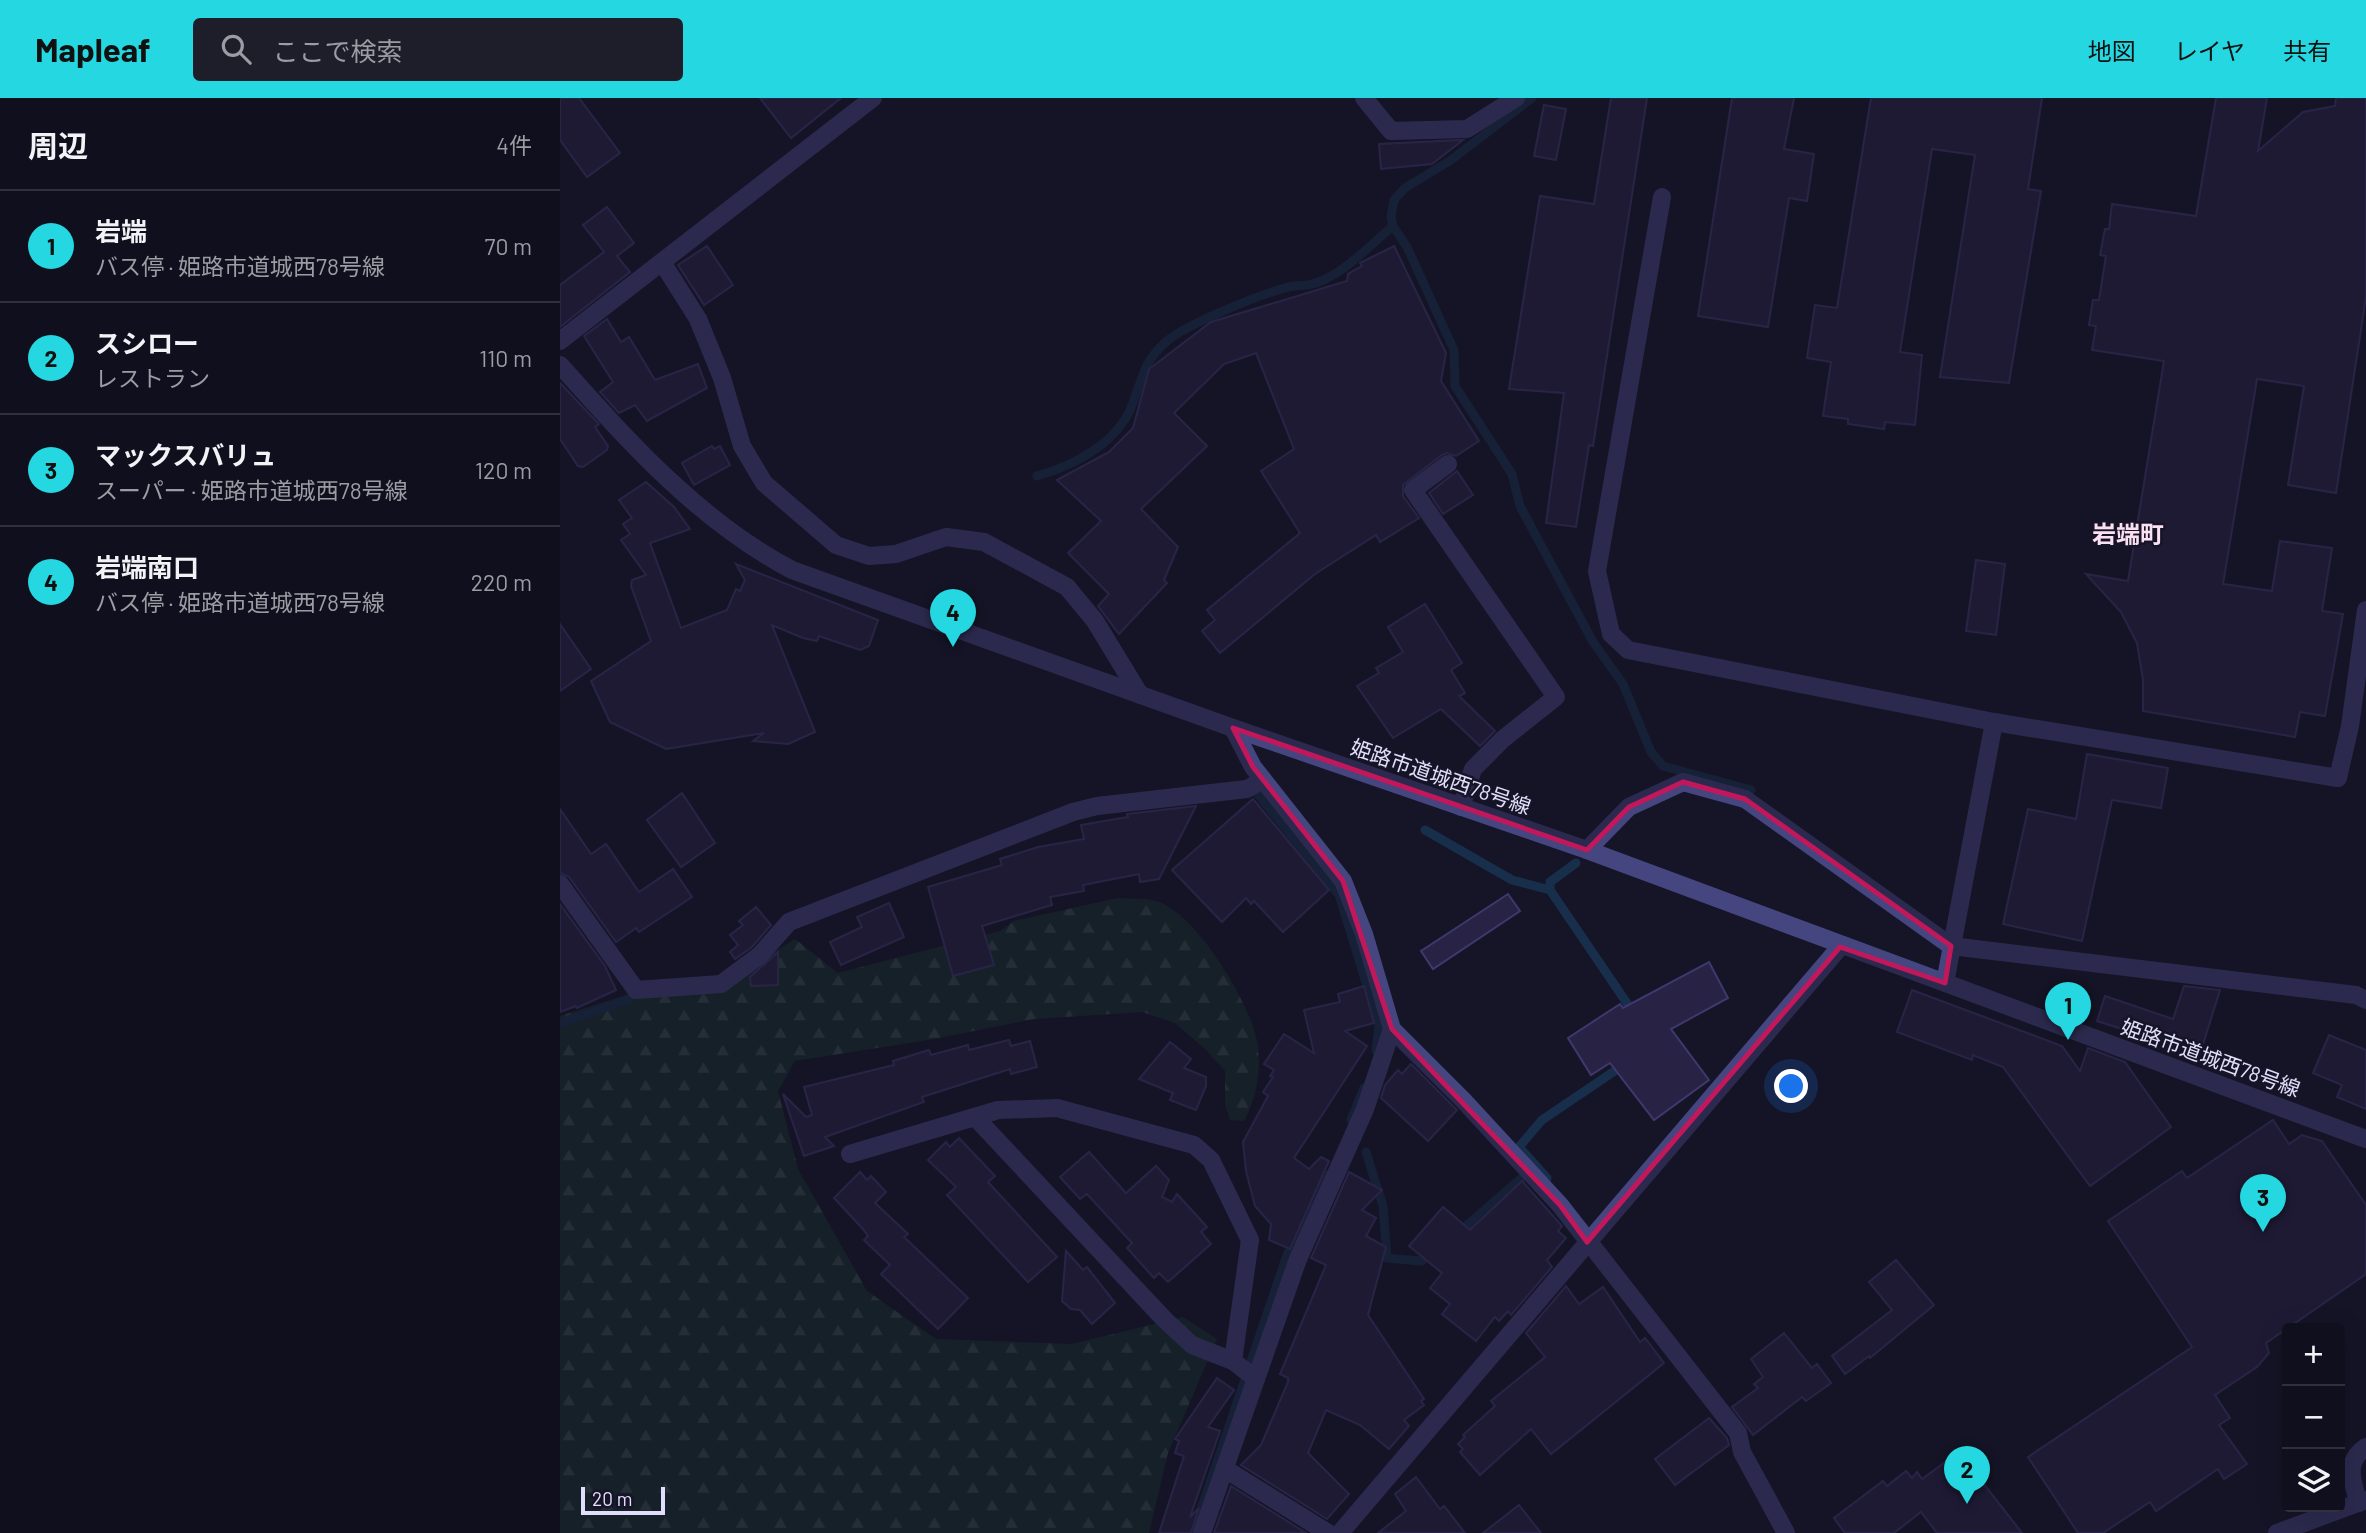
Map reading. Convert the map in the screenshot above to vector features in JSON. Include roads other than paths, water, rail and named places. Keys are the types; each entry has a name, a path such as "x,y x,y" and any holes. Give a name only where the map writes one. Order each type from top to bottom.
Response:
{"street":[{"path":"560,341 873,98"},
{"path":"1364,98 1391,131 1468,129 1516,98"},
{"path":"1662,197 1597,571 1611,634 1628,650 1994,722 2338,778 2363,657 2366,610"},
{"path":"662,262 698,318 722,378 742,446 764,483 836,545 869,556 897,554 946,537 984,541 1067,587 1096,621 1140,695"},
{"name":"姫路市道城西78号線","path":"560,365 653,467 717,521 762,554 792,570 1233,729 1587,850 1840,947 1945,983 2366,1139"},
{"path":"1448,464 1413,490 1556,697 1503,738 1473,769 1461,807"},
{"path":"1945,983 1994,722"},
{"path":"2350,726 2366,738"},
{"path":"1233,729 1253,767 1343,881 1364,934 1392,1029 1560,1205 1738,1433 1741,1452 1786,1533"},
{"path":"560,884 636,990 721,984 760,955 789,922 1073,812 1097,806 1247,789 1264,780"},
{"path":"1587,850 1629,807 1683,782 1745,799 1951,946 2356,995 2366,1000"},
{"path":"1340,1533 1840,947"},
{"path":"1202,1533 1298,1259 1365,1108 1392,1029"},
{"path":"850,1154 998,1110 1057,1108 1195,1145 1211,1160 1250,1240 1233,1361"},
{"path":"976,1118 1164,1319 1192,1345 1233,1361 1256,1379"},
{"path":"2277,1533 2363,1502 2349,1474 2357,1453 2366,1447"},
{"path":"1225,1469 1328,1533"}],"waterway":[{"path":"1532,98 1451,160 1405,188 1394,200 1391,217 1393,226 1407,247 1454,350 1455,386 1512,474 1520,506 1593,642 1623,684 1651,752 1663,766 1751,790"},
{"path":"1037,476 1079,459 1105,442 1116,431 1132,405 1148,363 1167,341 1191,326 1244,302 1292,286 1313,284 1337,273 1393,226"},
{"path":"1253,788 1339,895 1379,1025 1376,1051"},
{"path":"1425,830 1512,880 1550,890"},
{"path":"1576,863 1550,882 1550,890 1635,1015"},
{"path":"560,1023 629,999"},
{"path":"1547,1178 1519,1147 1542,1120 1625,1064"},
{"path":"1351,1120 1364,1088"},
{"path":"1366,1152 1383,1206 1387,1258 1421,1261 1432,1253"},
{"path":"1193,1533 1287,1255 1327,1175"},
{"path":"1457,1234 1524,1176"}],"place":[{"name":"岩端南口","path":"953,647"},
{"name":"岩端","path":"2068,1040"},
{"name":"マックスバリュ","path":"2263,1232"},
{"name":"スシロー","path":"1967,1504"}],"district":[{"name":"岩端町","path":"2128,533"}]}
